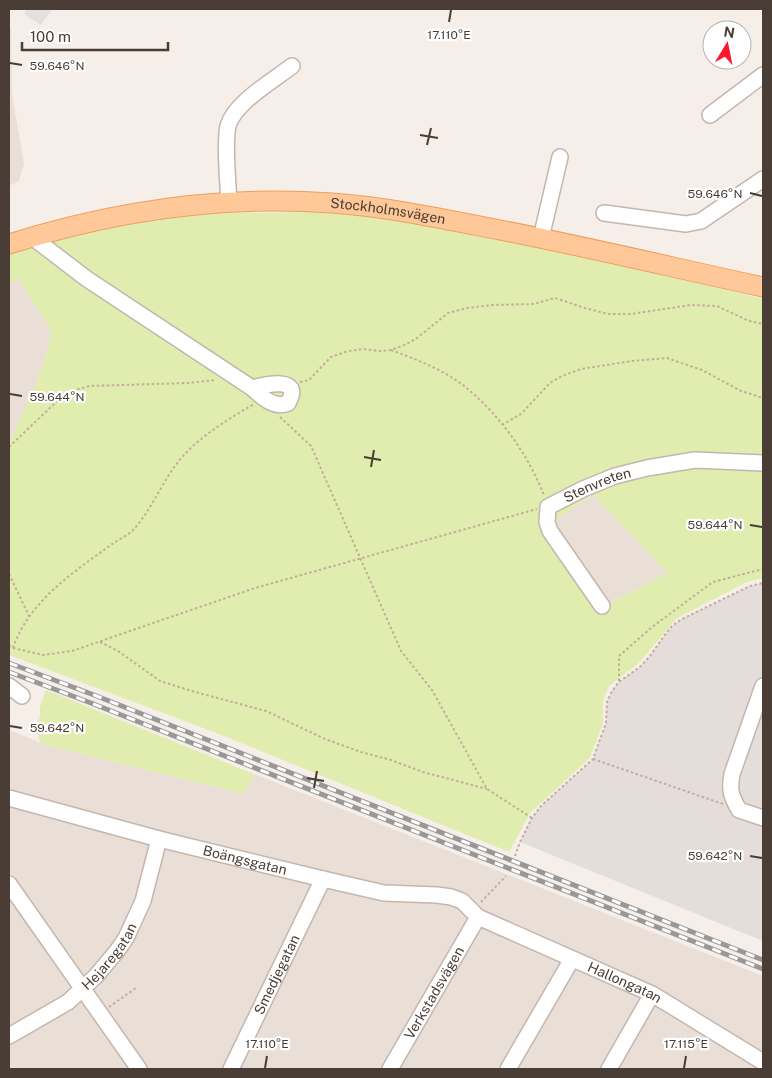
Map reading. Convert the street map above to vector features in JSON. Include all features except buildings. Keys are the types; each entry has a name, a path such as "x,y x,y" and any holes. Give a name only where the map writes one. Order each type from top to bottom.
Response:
{"main road":[{"name":"Stockholmsvägen","path":"9,244 66,226 139,212 229,202 296,201 361,206 438,217 763,288"}],"street":[{"path":"229,202 227,136 229,124 237,110 245,102 292,66"},
{"path":"710,116 763,75"},
{"path":"541,238 560,157"},
{"path":"604,213 686,224 701,221 763,179"},
{"path":"32,237 87,279 252,388 264,398 277,405 288,403 292,393 286,384 279,383 252,388"},
{"name":"Stenvreten","path":"602,606 550,531 547,522 548,506 615,476 647,468 695,460 763,463"},
{"path":"9,686 22,696"},
{"path":"763,686 732,774 730,786 739,810 763,818"},
{"name":"Boängsgatan","path":"9,798 159,839 384,893 437,895 451,898 462,901 475,914"},
{"name":"Hejaregatan","path":"9,1036 68,1002 108,963 126,938 143,901 159,839"},
{"name":"Smedjegatan","path":"231,1069 323,879"},
{"path":"10,888 139,1069"},
{"name":"Hallongatan","path":"475,914 652,994 763,1062"},
{"name":"Verkstadsvägen","path":"390,1069 475,914"},
{"path":"508,1069 572,959"},
{"path":"609,1069 652,994"}],"path":[{"path":"286,384 309,380 331,357 348,351 363,349 391,350 417,338 448,313 467,308 492,305 534,304 555,298 608,314 631,314 690,305 717,306 750,321 763,324"},
{"path":"9,645 13,648 43,655 72,651 255,588 548,506 540,485 513,437 468,389 424,363 391,350"},
{"path":"502,425 521,414 550,383 562,376 581,369 632,361 667,358 702,370 741,391 763,398"},
{"path":"9,447 53,405 72,391 90,386 187,383 236,378"},
{"path":"13,648 18,633 48,594 64,579 131,532 178,463 192,446 264,398"},
{"path":"277,415 311,446 401,651 432,690 487,789"},
{"path":"619,682 618,656 652,627 712,582 763,569"},
{"path":"9,574 30,618"},
{"path":"515,856 532,818 542,806 593,759 606,723 607,702 619,682 641,666 668,631 682,619 750,586 763,583"},
{"path":"99,641 118,651 160,681 266,711 325,739 360,752 423,772 487,789 532,818"},
{"path":"593,759 739,810"},
{"path":"475,914 506,876"},
{"path":"100,1014 136,988"}],"shaded area":[{"path":"27,9 52,9 41,25 24,14"},
{"path":"9,25 11,28 12,94 24,164 19,181 9,186"},
{"path":"19,279 51,330 48,348 36,384 9,444 9,284"},
{"path":"593,494 667,573 597,610 543,528"},
{"path":"763,583 763,941 520,842 532,818 541,806 593,759 606,723 607,702 619,682 641,666 672,626 682,619 750,586"},
{"path":"9,730 49,746 244,794 254,774 763,976 763,1069 9,1069"}],"green space":[{"path":"318,212 389,217 488,235 680,278 763,299 763,578 747,582 677,618 639,663 609,686 603,700 603,723 590,758 530,813 509,852 219,734 9,655 9,444 36,384 48,348 51,330 19,279 9,284 9,253 72,234 159,219 219,213","holes":["593,494 667,573 597,610 543,528"]},
{"path":"46,690 254,774 244,794 49,746 40,742 35,727 40,717 40,707"}],"railway":[{"path":"9,663 763,960"},
{"path":"9,672 763,969"}]}
